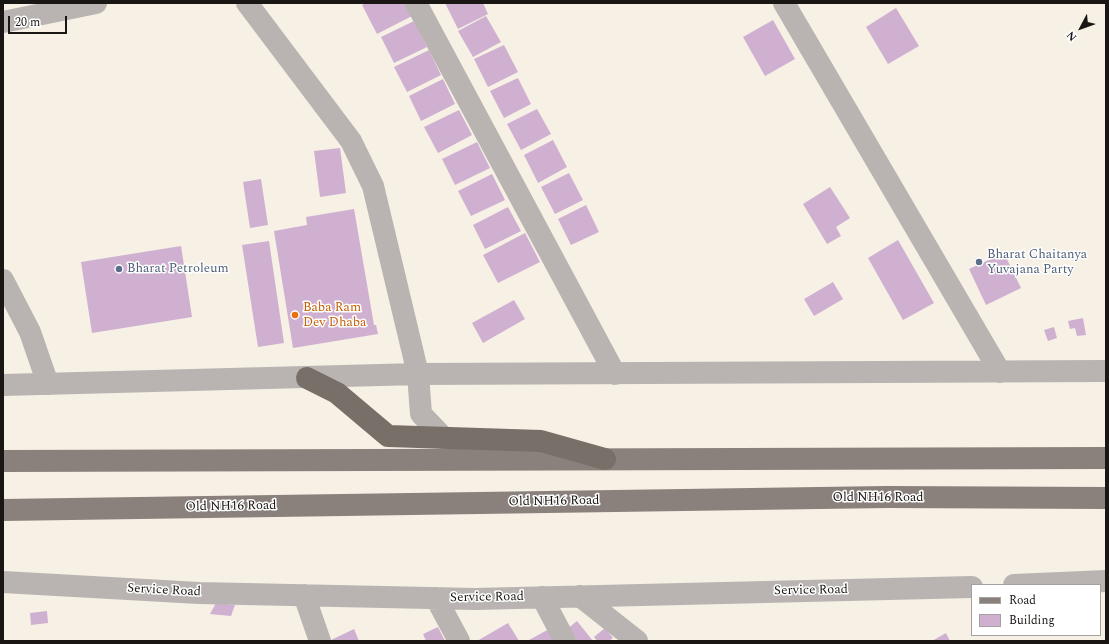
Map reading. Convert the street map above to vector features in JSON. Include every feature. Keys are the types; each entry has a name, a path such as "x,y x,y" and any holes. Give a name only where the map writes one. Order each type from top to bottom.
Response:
{"highway":[{"path":"307,378 337,393 388,436 541,441 605,459"}],"main road":[{"path":"3,461 1106,458"},
{"name":"Old NH16 Road","path":"3,510 887,497 1106,498"}],"street":[{"path":"3,22 96,3"},
{"path":"248,3 351,141 373,186 418,374 421,414 445,439"},
{"path":"416,3 615,374"},
{"path":"784,3 1000,372"},
{"path":"3,280 30,332 48,384"},
{"path":"3,384 307,378 418,374 1106,371"},
{"path":"1037,584 1106,581"},
{"name":"Service Road","path":"3,582 200,593 436,598 971,587"},
{"path":"304,595 320,641"},
{"path":"580,596 637,641"},
{"path":"542,597 565,641"},
{"path":"436,598 459,641"}],"building":[{"path":"366,3 406,3 412,16 377,34 362,5"},
{"path":"445,3 483,3 488,14 458,29"},
{"path":"896,8 919,46 888,64 866,27"},
{"path":"486,16 501,42 473,57 458,31"},
{"path":"773,20 795,59 765,76 743,37"},
{"path":"414,21 427,47 394,63 381,37"},
{"path":"504,45 518,72 488,87 474,59"},
{"path":"429,50 441,75 407,92 394,67"},
{"path":"518,78 531,104 504,118 490,91"},
{"path":"443,79 455,104 421,121 409,96"},
{"path":"537,109 551,134 521,150 507,124"},
{"path":"459,110 472,135 438,153 424,127"},
{"path":"553,140 567,167 538,183 524,155"},
{"path":"477,142 490,168 455,185 442,159"},
{"path":"340,148 346,193 320,197 314,151"},
{"path":"569,173 583,200 555,214 541,187"},
{"path":"492,174 505,200 471,216 458,191"},
{"path":"261,179 268,225 250,228 243,182"},
{"path":"830,187 850,218 836,227 841,236 827,244 803,204"},
{"path":"586,205 599,232 571,245 558,219"},
{"path":"508,207 521,231 485,249 473,225"},
{"path":"354,209 374,325 376,325 378,334 293,348 274,231 307,225 306,217"},
{"path":"525,233 540,262 498,283 483,255"},
{"path":"898,240 934,303 903,320 868,258"},
{"path":"269,241 284,343 258,347 242,245"},
{"path":"181,246 192,317 92,333 81,262"},
{"path":"1004,253 1021,288 986,305 969,269"},
{"path":"833,282 843,299 814,316 804,299"},
{"path":"514,300 525,319 483,343 472,323"},
{"path":"1083,318 1086,335 1077,336 1075,328 1070,329 1068,321"},
{"path":"1054,327 1057,338 1048,341 1044,330"},
{"path":"216,603 235,605 231,616 210,614"},
{"path":"47,611 48,623 31,625 30,613"},
{"path":"577,621 593,641 577,641 567,629"},
{"path":"508,623 519,641 477,641"},
{"path":"438,627 445,641 426,641 423,634"},
{"path":"553,627 560,641 527,641"},
{"path":"605,628 613,638 609,641 597,641 594,637"},
{"path":"354,629 359,641 329,641"},
{"path":"946,633 950,641 932,641"}],"place":[{"name":"Bharat Chaitanya Yuvajana Party","path":"979,262"},
{"name":"Bharat Petroleum","path":"119,269"},
{"name":"Baba Ram Dev Dhaba","path":"295,315"}]}
